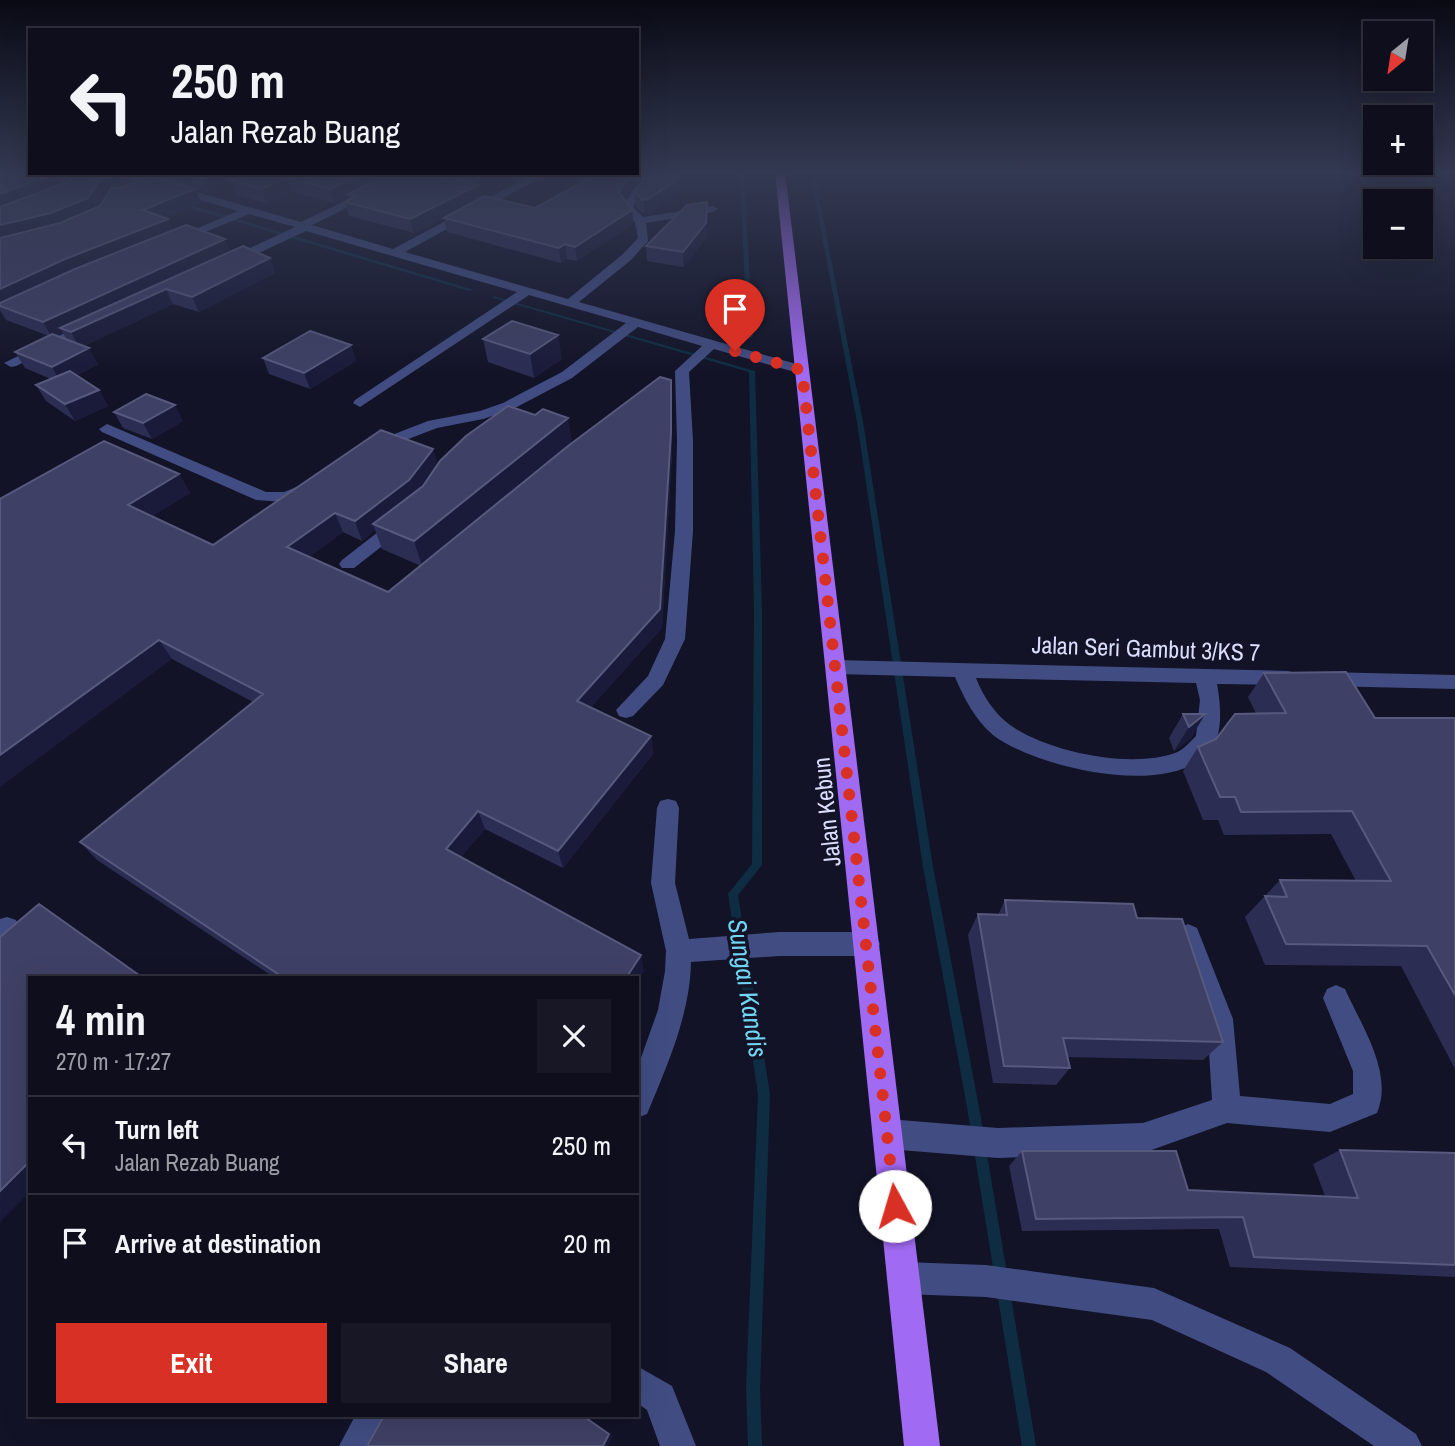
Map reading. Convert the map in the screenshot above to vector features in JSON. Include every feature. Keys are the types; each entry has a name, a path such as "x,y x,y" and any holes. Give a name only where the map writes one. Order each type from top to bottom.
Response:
{"main road":[{"name":"Jalan Kebun","path":"787,239 922,1446"}],"street":[{"path":"160,248 180,239"},
{"path":"214,270 278,239"},
{"path":"344,239 394,253 517,298 570,303 625,330 698,357 802,370"},
{"path":"394,253 419,239"},
{"path":"570,303 627,257 644,239"},
{"path":"360,403 517,298"},
{"path":"11,363 99,320"},
{"path":"509,423 546,397 567,376 625,330"},
{"path":"662,382 698,357"},
{"path":"626,710 656,680 675,639 684,530 685,441 698,357"},
{"path":"360,455 382,442 433,424 495,411 567,376"},
{"path":"107,429 262,496 276,499 294,495 316,481"},
{"path":"348,564 413,514"},
{"name":"Jalan Seri Gambut 3/KS 7","path":"836,667 1455,682"},
{"path":"963,670 970,694 1003,731 1058,757 1122,768 1183,759 1206,739 1210,700 1205,676"},
{"path":"639,1099 671,1016 679,979 679,951 663,883 668,808"},
{"path":"1188,936 1220,1019 1227,1109"},
{"path":"679,951 779,944 867,944"},
{"path":"888,1134 969,1143 1143,1138 1227,1109 1331,1118 1367,1103 1367,1071 1336,998"},
{"path":"904,1278 986,1281 1154,1304 1278,1360 1404,1446"},
{"path":"639,1384 660,1398 678,1446"},
{"path":"357,1446 374,1417"}],"building":[{"path":"0,239 115,239 65,259 0,289"},
{"path":"149,239 224,239 43,322 0,306 0,303"},
{"path":"526,239 587,239 575,247 565,244 559,248"},
{"path":"653,239 693,239 683,252 646,246"},
{"path":"243,246 270,258 192,297 166,289 71,332 60,328"},
{"path":"512,321 558,335 530,354 483,339"},
{"path":"310,331 351,345 304,373 263,358"},
{"path":"52,334 89,348 52,367 15,352"},
{"path":"70,371 99,390 65,404 36,385"},
{"path":"660,377 671,380 671,433 660,609 577,701 651,736 558,851 478,811 446,849 641,955 627,976 281,976 80,842 263,694 159,640 0,755 0,499 104,441 179,474 128,505 213,545 381,430 433,449 409,480 355,521 335,513 287,547 388,592 568,446"},
{"path":"146,394 175,405 143,423 114,412"},
{"path":"508,406 535,415 543,409 568,418 414,541 373,524 423,486 440,461 466,436"},
{"path":"1346,672 1375,718 1455,718 1455,995 1427,946 1286,944 1265,896 1287,897 1280,880 1391,881 1352,811 1241,812 1235,797 1220,797 1198,747 1216,739 1235,714 1286,713 1264,673"},
{"path":"1183,714 1205,714 1189,727"},
{"path":"1005,900 1133,904 1137,918 1182,919 1223,1042 1063,1038 1070,1068 1004,1066 978,914 1007,915"},
{"path":"39,904 140,976 28,976 28,1163 0,1191 0,937"},
{"path":"1340,1150 1455,1153 1455,1265 1254,1257 1243,1217 1036,1219 1022,1151 1176,1151 1188,1190 1358,1198"},
{"path":"383,1417 584,1417 609,1434 603,1446 367,1446"}],"waterway":[{"path":"301,239 471,290"},
{"name":"Sungai Kandis","path":"745,239 750,337"},
{"path":"825,239 860,422 928,867 973,1107 1029,1446"},
{"name":"Sungai Kandis","path":"495,297 752,371 758,610 757,865 733,894 764,1094 753,1389 755,1446"}],"route":[{"path":"735,351 802,370 895,1206"}]}
